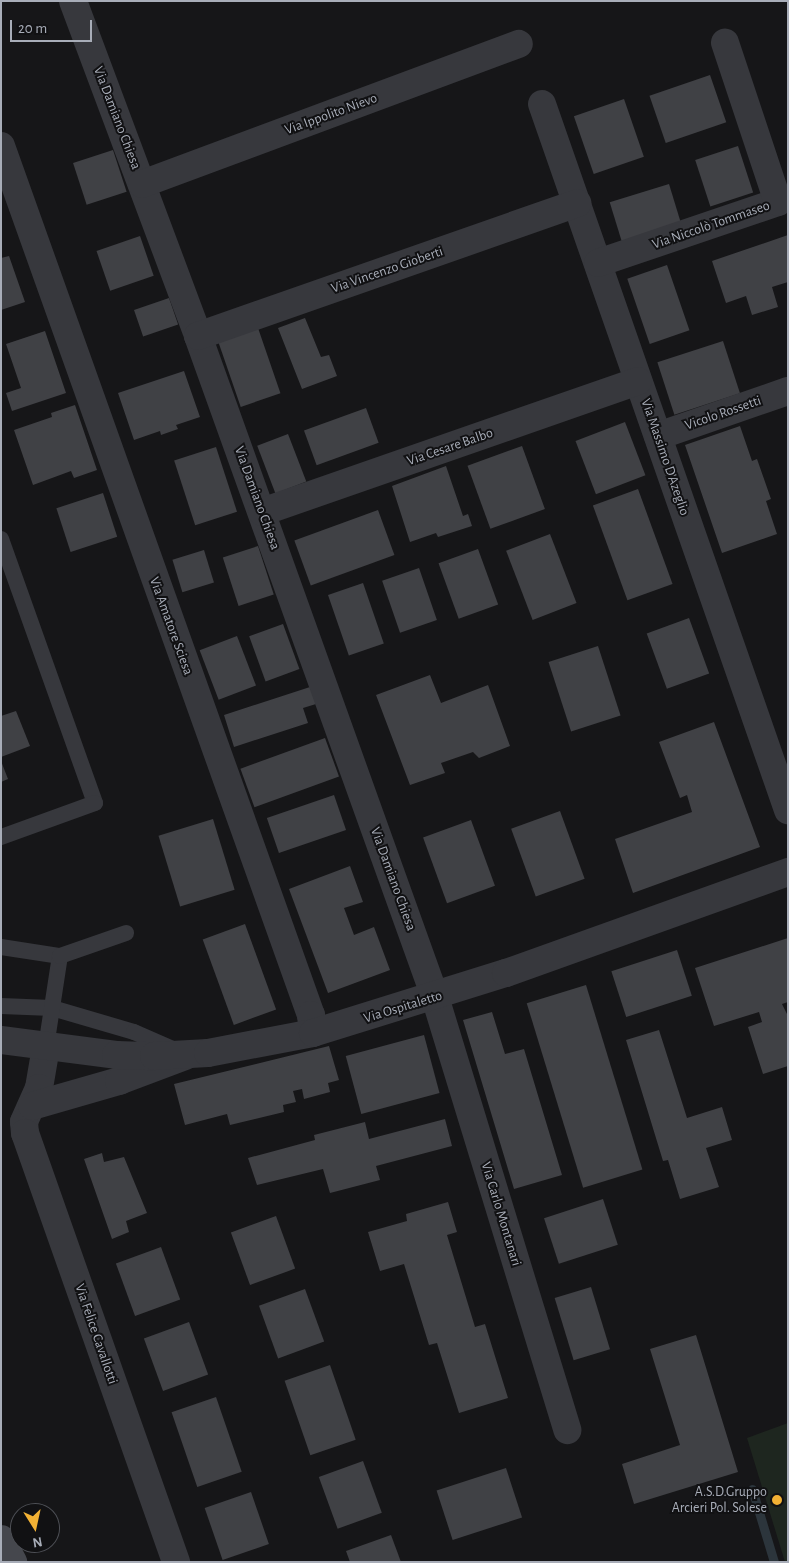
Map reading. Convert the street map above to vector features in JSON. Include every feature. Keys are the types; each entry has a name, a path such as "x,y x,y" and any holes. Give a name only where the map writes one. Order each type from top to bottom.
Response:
{"main road":[{"path":"1,1539 13,1562"}],"street":[{"name":"Via Damiano Chiesa","path":"74,1 262,512 435,997"},
{"name":"Via Niccolò Tommaseo","path":"598,263 778,202 725,43"},
{"name":"Via Ippolito Nievo","path":"142,184 519,44"},
{"name":"Via Massimo D'Azeglio","path":"542,104 788,810"},
{"name":"Via Amatore Sciesa","path":"1,146 25,219 311,1014 313,1033"},
{"name":"Via Vincenzo Gioberti","path":"198,336 577,203"},
{"name":"Via Cesare Balbo","path":"262,512 638,381"},
{"name":"Vicolo Rossetti","path":"658,436 788,391"},
{"name":"Via Ospitaletto","path":"1,1040 116,1055 186,1055 313,1033 435,997 788,872"},
{"name":"Via Carlo Montanari","path":"435,997 567,1430"},
{"name":"Via Felice Cavallotti","path":"46,1047 40,1088 24,1122 25,1133 176,1562"},
{"path":"32,1106 119,1081 186,1055"}],"lane":[{"path":"1,539 95,803 1,837"},
{"path":"1,947 60,956 126,933"},
{"path":"46,1047 60,956"},
{"path":"1,1006 52,1008 134,1032 186,1055"}],"shaded area":[{"name":"A.S.D.Gruppo Arcieri Pol. Solese","path":"788,1423 788,1562 785,1562 747,1438"}],"building":[{"path":"710,75 726,122 666,143 649,96"},
{"path":"624,99 644,157 594,174 574,116"},
{"path":"738,146 753,193 710,207 695,160"},
{"path":"113,150 127,192 87,205 73,163"},
{"path":"669,184 681,223 622,241 610,202"},
{"path":"788,235 788,282 772,287 778,307 752,315 746,296 726,303 712,261"},
{"path":"140,236 154,276 110,291 97,251"},
{"path":"9,256 25,302 1,310 1,258"},
{"path":"667,265 689,330 650,344 627,279"},
{"path":"169,298 178,324 143,337 134,310"},
{"path":"305,318 321,357 329,355 337,376 302,389 278,328"},
{"path":"258,328 280,393 241,407 218,342"},
{"path":"45,331 66,393 12,411 6,393 21,388 6,344"},
{"path":"723,341 740,393 674,415 657,362"},
{"path":"184,371 200,417 176,425 178,429 161,435 160,431 134,440 118,393"},
{"path":"75,405 97,470 74,478 71,471 33,485 14,430 52,417 51,413"},
{"path":"366,408 379,443 317,465 304,431"},
{"path":"625,422 645,475 596,494 576,441"},
{"path":"740,426 752,461 757,459 771,499 766,501 777,534 722,553 685,445"},
{"path":"288,434 306,482 275,493 257,446"},
{"path":"522,446 545,509 490,529 467,466"},
{"path":"216,447 237,512 195,525 174,461"},
{"path":"446,466 463,516 468,514 472,526 438,537 436,533 410,542 392,486"},
{"path":"638,489 673,584 627,600 593,505"},
{"path":"103,493 117,537 71,552 56,508"},
{"path":"378,510 394,555 311,586 294,540"},
{"path":"550,534 577,603 533,620 506,551"},
{"path":"258,546 274,595 239,606 223,557"},
{"path":"478,549 498,604 459,619 439,563"},
{"path":"204,550 214,583 182,592 172,560"},
{"path":"419,568 437,620 400,633 382,581"},
{"path":"363,583 384,644 349,656 328,595"},
{"path":"689,618 709,673 667,689 647,633"},
{"path":"283,624 299,669 266,681 249,636"},
{"path":"237,636 256,685 219,700 200,650"},
{"path":"598,646 621,715 571,731 549,662"},
{"path":"430,675 441,703 488,685 510,746 479,758 473,752 441,763 445,773 410,785 376,695"},
{"path":"310,687 316,704 303,708 308,723 234,747 224,715"},
{"path":"16,711 30,746 1,757 1,716"},
{"path":"714,722 760,847 633,893 615,839 692,812 687,795 680,798 659,742"},
{"path":"325,738 339,777 254,807 240,769"},
{"path":"1,761 8,779 1,782"},
{"path":"334,795 346,830 279,853 267,818"},
{"path":"560,811 585,879 536,896 511,829"},
{"path":"213,819 235,890 180,906 158,836"},
{"path":"471,820 495,886 447,903 423,837"},
{"path":"350,866 363,902 344,908 354,935 374,927 390,970 328,993 289,889"},
{"path":"245,924 276,1010 234,1025 203,939"},
{"path":"788,938 788,1002 782,1004 788,1016 788,1066 763,1074 748,1027 762,1022 759,1012 714,1026 695,968"},
{"path":"677,950 692,996 626,1017 611,971"},
{"path":"586,985 642,1170 583,1188 527,1003"},
{"path":"492,1012 505,1054 524,1049 562,1175 514,1189 463,1020"},
{"path":"659,1030 687,1118 722,1107 732,1140 706,1148 719,1187 680,1199 668,1160 663,1161 626,1040"},
{"path":"424,1035 440,1093 361,1114 346,1056"},
{"path":"329,1046 339,1080 328,1083 330,1092 304,1099 302,1089 293,1091 296,1102 283,1105 284,1112 230,1125 227,1114 185,1125 174,1084"},
{"path":"445,1119 452,1146 376,1166 380,1180 330,1193 323,1169 257,1185 248,1158 315,1140 314,1135 365,1122 369,1139"},
{"path":"102,1153 104,1162 124,1157 147,1213 126,1221 129,1232 112,1239 84,1159"},
{"path":"603,1199 618,1245 559,1264 544,1218"},
{"path":"448,1202 457,1232 447,1235 475,1327 485,1324 508,1398 459,1413 437,1343 429,1345 404,1264 380,1271 368,1232 407,1221 406,1214"},
{"path":"276,1216 295,1269 250,1285 231,1232"},
{"path":"161,1247 180,1300 135,1316 116,1263"},
{"path":"591,1287 610,1349 574,1360 555,1298"},
{"path":"305,1289 324,1342 278,1358 259,1306"},
{"path":"189,1322 208,1375 163,1391 144,1338"},
{"path":"696,1335 738,1472 634,1504 622,1464 680,1445 650,1349"},
{"path":"330,1365 356,1440 310,1455 285,1381"},
{"path":"216,1397 242,1472 197,1487 172,1412"},
{"path":"363,1461 382,1513 338,1529 319,1477"},
{"path":"506,1468 522,1517 453,1540 437,1491"},
{"path":"251,1492 269,1544 223,1560 205,1508"},
{"path":"391,1535 401,1562 350,1562 346,1551"}],"waterway":[{"path":"752,1489 774,1562"}],"place":[{"name":"A.S.D.Gruppo Arcieri Pol. Solese","path":"777,1500"}]}
